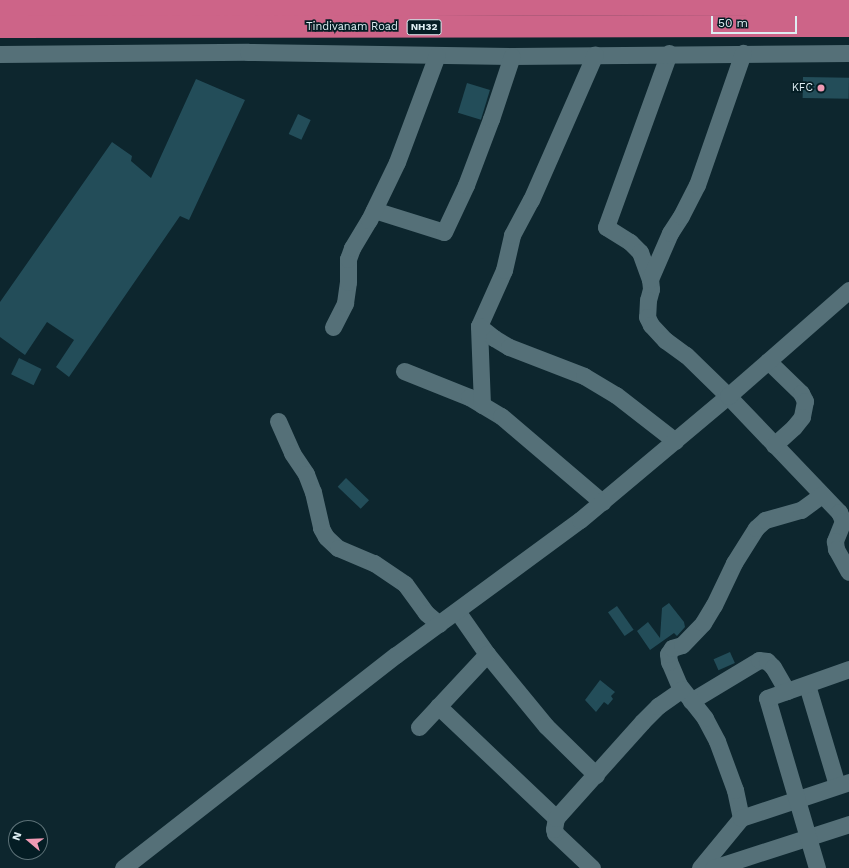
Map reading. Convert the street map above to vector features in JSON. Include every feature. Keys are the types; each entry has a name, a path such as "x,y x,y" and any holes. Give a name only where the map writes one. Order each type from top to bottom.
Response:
{"highway":[{"name":"NH32","path":"0,6 849,4"},
{"name":"Tindivanam Road","path":"0,27 849,26"}],"street":[{"path":"0,54 248,52 512,56 668,53 849,53"},
{"path":"668,53 606,227 630,242 640,252 650,279 651,289 648,300 647,317 651,325 666,340 686,355 728,396 822,495 844,510 843,521 835,541 836,549 849,572"},
{"path":"650,279 670,233 681,216 697,185 743,53"},
{"path":"482,405 479,326 504,270 512,235 531,200 594,54"},
{"path":"333,326 345,303 350,254 374,210 397,162 437,55"},
{"path":"374,210 444,232 466,185 494,112 512,56"},
{"path":"123,868 439,624 602,502 768,362 849,290"},
{"path":"479,326 494,338 509,347 584,376 616,395 675,441"},
{"path":"768,362 801,393 805,401 802,417 794,427 774,445"},
{"path":"404,371 469,397 501,416 529,438 602,502"},
{"path":"278,421 292,453 306,474 313,492 321,528 326,537 338,548 374,564 405,584 426,613 439,624"},
{"path":"741,818 735,790 717,740 705,718 686,695 672,672 668,654 672,648 682,645 703,623 714,605 734,563 756,528 765,520 802,510 822,495"},
{"path":"457,611 487,654 546,726 596,775"},
{"path":"419,727 487,654"},
{"path":"592,868 555,833 554,829 556,818 654,710 759,660 767,661 787,691"},
{"path":"817,868 767,698 849,669"},
{"path":"700,868 741,818 843,783 807,684"},
{"path":"438,706 556,818"},
{"path":"713,868 849,824"}],"building":[{"path":"803,77 849,78 849,99 803,98"},
{"path":"196,79 245,100 189,220 180,216 69,377 56,367 74,340 47,322 25,355 0,337 0,302 112,142 132,156 131,161 151,178"},
{"path":"467,83 490,90 481,120 458,113"},
{"path":"298,114 311,120 301,140 289,134"},
{"path":"19,358 41,369 34,385 11,374"},
{"path":"346,478 369,500 361,509 338,487"},
{"path":"669,603 684,622 685,627 677,636 674,633 650,650 637,631 648,622 660,638 662,608"},
{"path":"617,606 634,630 625,636 608,612"},
{"path":"730,652 735,663 718,670 714,659"},
{"path":"600,680 615,692 611,696 613,699 608,705 604,702 596,712 585,700"}],"place":[{"name":"KFC","path":"821,88"}]}
